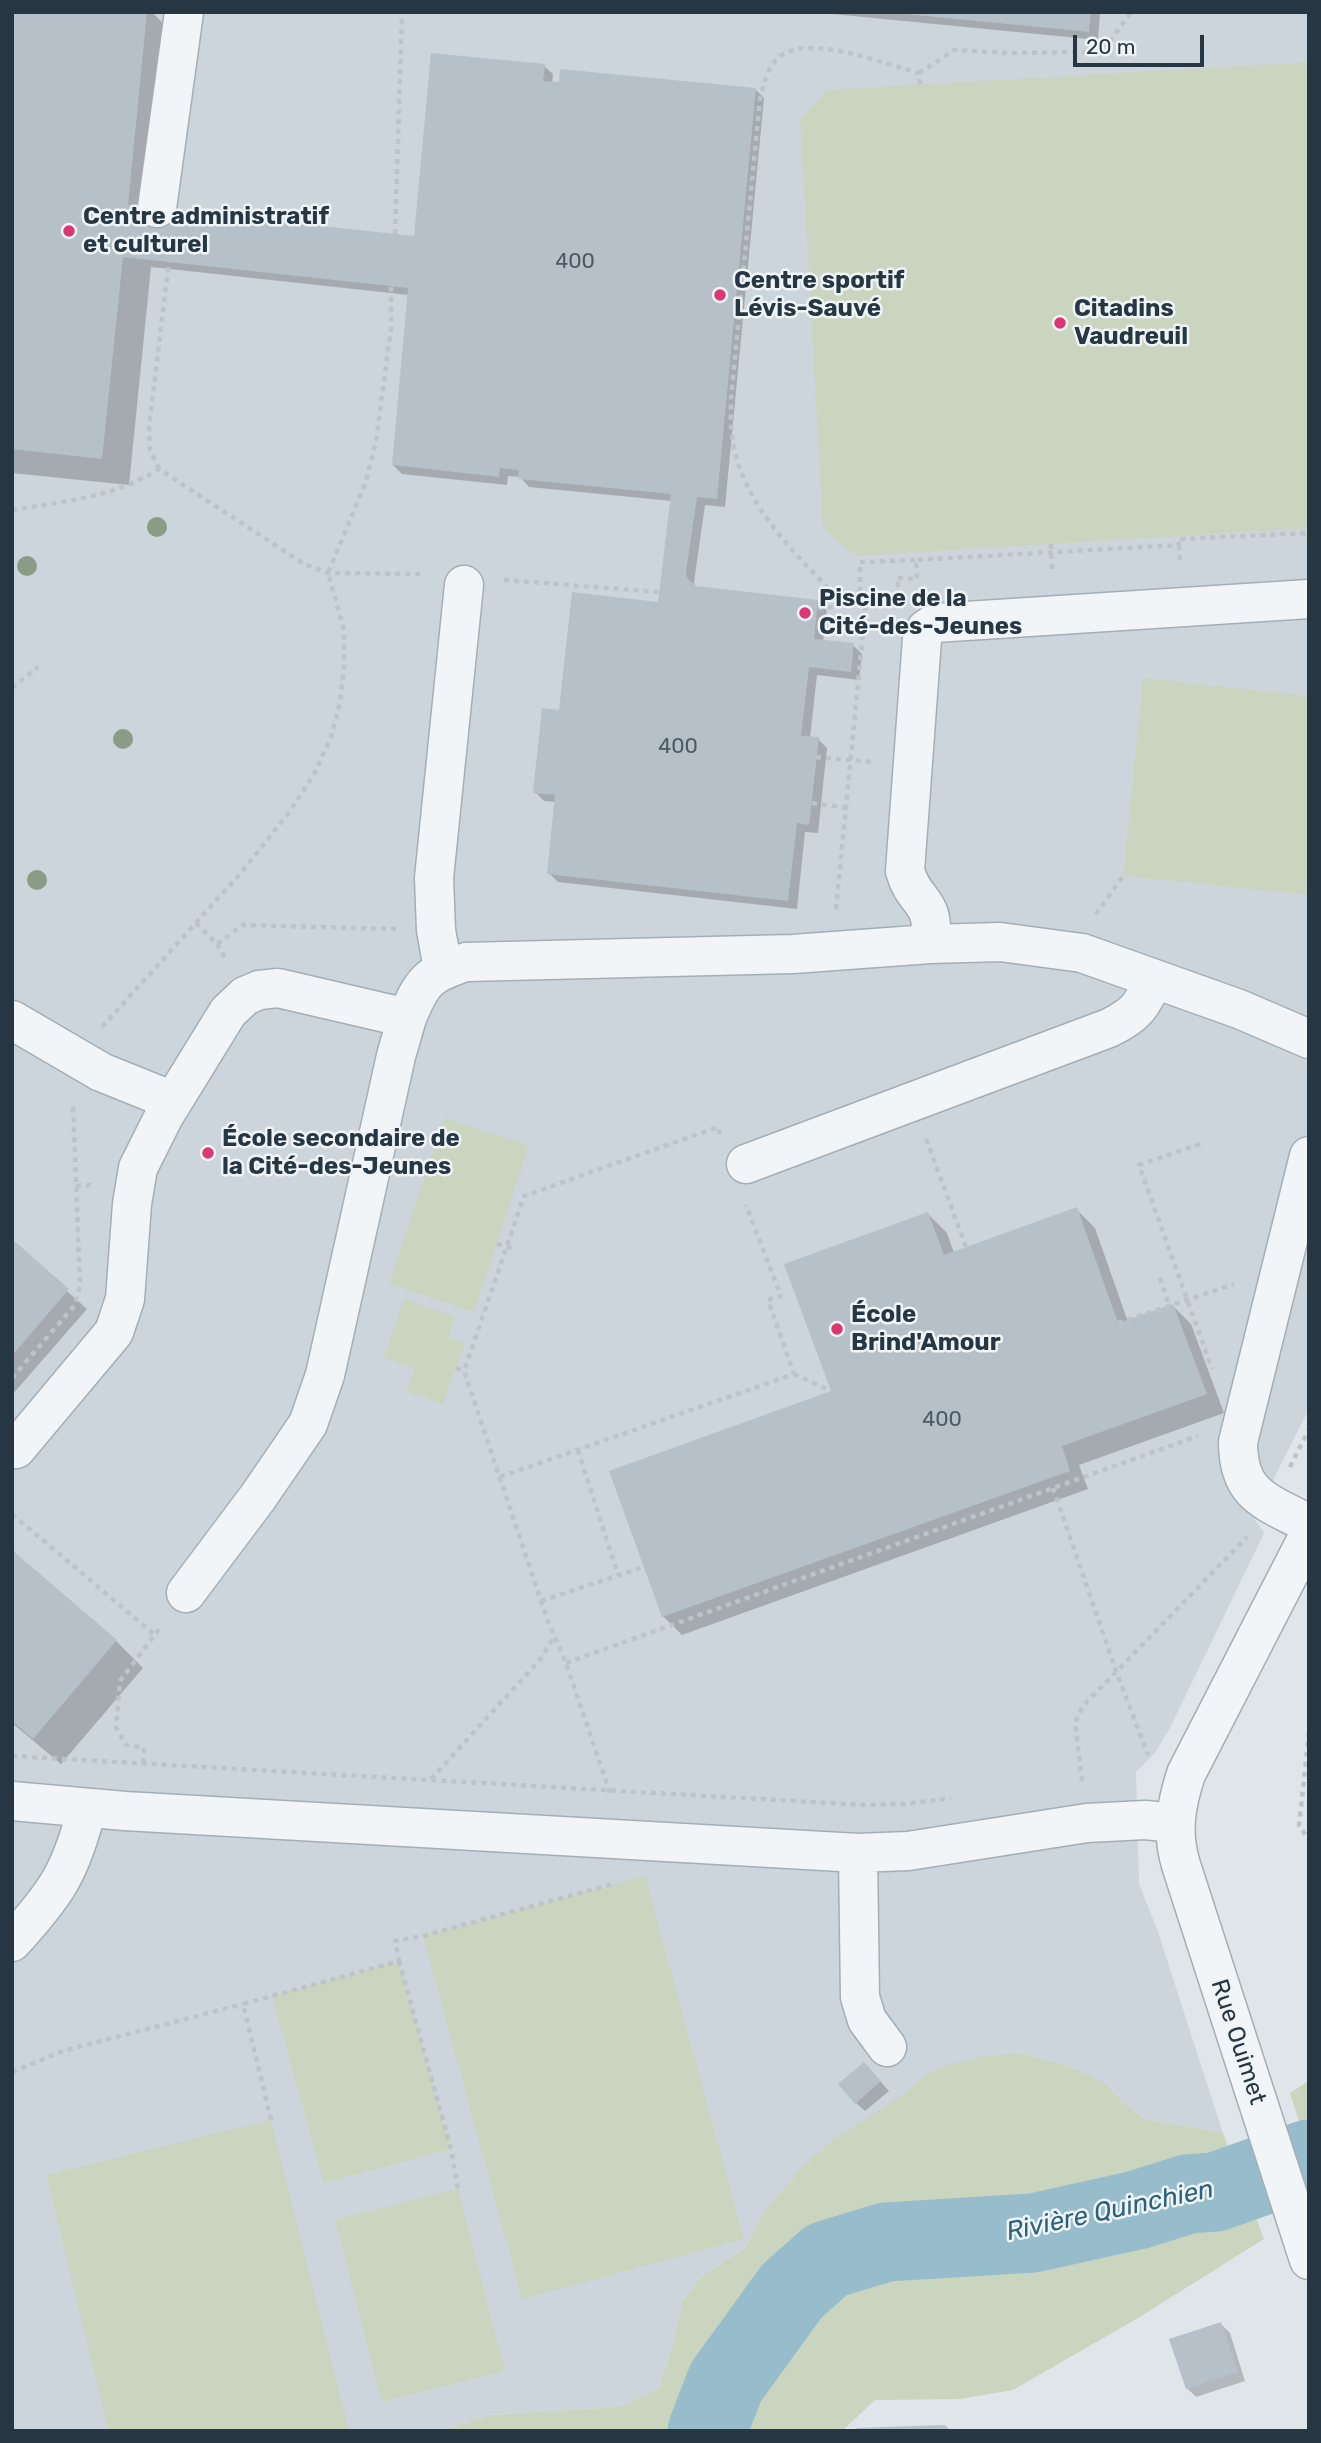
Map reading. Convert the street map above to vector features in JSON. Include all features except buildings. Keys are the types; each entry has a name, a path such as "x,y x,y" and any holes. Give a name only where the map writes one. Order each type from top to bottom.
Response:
{"street":[{"path":"157,208 184,12"},
{"path":"443,969 436,930 434,878 463,579"},
{"path":"930,944 930,912 909,885 905,871 922,639 926,629 935,623 1309,599"},
{"path":"186,1593 286,1457 308,1424 317,1403 407,1018 416,995 426,980 443,969 466,962 489,960 793,954 1000,942 1082,953 1239,1009 1309,1039"},
{"path":"739,1166 1123,1021 1137,1012 1154,979"},
{"path":"16,1449 114,1332 125,1298 132,1204 138,1168 173,1101 229,1012 245,996 258,990 278,988 407,1018"},
{"path":"12,1020 101,1072 173,1101"},
{"path":"1309,1156 1238,1442 1240,1469 1245,1483 1270,1503 1309,1524"},
{"name":"Rue Ouimet","path":"1303,2243 1177,1852 1175,1809 1186,1773 1309,1535"},
{"path":"12,1801 646,1843 858,1853 908,1851 1087,1823 1145,1820 1175,1823"},
{"path":"12,1942 52,1897 65,1875 77,1847 87,1808"},
{"path":"858,1853 860,1997 867,2020 887,2047"}],"path":[{"path":"395,234 402,12"},
{"path":"842,603 770,525 740,468 732,436 731,398 738,301 760,97 767,73 778,57 802,47 831,49 919,73 954,50 1008,53 1089,52 1110,41 1131,12"},
{"path":"919,73 920,85"},
{"path":"169,262 149,427 150,450 159,469 304,564 328,573 378,572 660,592"},
{"path":"101,1029 240,874 288,814 314,774 331,737 340,703 344,630 328,573 365,484 376,442 391,328 391,286"},
{"path":"12,510 106,494 137,483 159,469"},
{"path":"832,917 837,907 852,760 863,602 860,562 1179,545 1178,540 1309,533"},
{"path":"1051,544 1051,552"},
{"path":"818,608 830,608 842,603 900,601 897,578 918,579 916,560"},
{"path":"12,688 38,667"},
{"path":"816,757 852,760"},
{"path":"812,803 847,808"},
{"path":"1093,919 1123,876"},
{"path":"195,923 217,944 243,925 398,929"},
{"path":"12,1377 75,1305 80,1285 74,1098"},
{"path":"610,1791 566,1663 547,1619 464,1371 509,1247 524,1196 718,1128 739,1166 781,1296 768,1300 794,1374"},
{"path":"1200,1144 1139,1165 1213,1373"},
{"path":"932,1155 966,1247"},
{"path":"76,1186 93,1185"},
{"path":"497,1244 509,1247"},
{"path":"1160,1278 1169,1305"},
{"path":"1118,1323 1187,1300"},
{"path":"456,1368 464,1371"},
{"path":"500,1477 794,1374 831,1391"},
{"path":"1285,1477 1309,1429"},
{"path":"566,1663 1211,1432"},
{"path":"578,1450 618,1575"},
{"path":"1054,1489 1116,1671 1152,1763"},
{"path":"12,1514 155,1635"},
{"path":"1082,1785 1075,1723 1083,1706 1250,1533"},
{"path":"541,1601 643,1567"},
{"path":"143,1763 144,1748 126,1745 116,1727 120,1681 186,1593"},
{"path":"430,1780 539,1661 555,1634"},
{"path":"1309,1732 1299,1826 1309,1839"},
{"path":"12,1756 864,1805 905,1804 960,1797"},
{"path":"458,2189 451,2148 395,1941 423,1936 645,1876 646,1843"},
{"path":"12,2072 63,2051 399,1961"},
{"path":"243,2004 271,2119"}],"shaded area":[{"name":"École secondaire de la Cité-des-Jeunes","path":"12,12 1309,12 1309,1409 1254,1518 1264,1533 1170,1728 1155,1753 1136,1772 1139,1884 1157,1929 1223,2133 1146,2119 1125,2104 1104,2082 1066,2065 1022,2053 936,2068 765,2210 746,2247 702,2276 682,2302 673,2345 658,2389 618,2407 489,2415 442,2431 12,2431"}],"green space":[{"name":"Citadins Vaudreuil","path":"1309,62 1309,528 856,556 823,528 800,119 827,90"},
{"path":"1143,678 1309,696 1309,895 1123,876"},
{"path":"444,1118 529,1145 474,1312 389,1284"},
{"path":"404,1299 455,1317 448,1337 465,1344 443,1404 406,1391 415,1368 384,1357"},
{"path":"645,1876 744,2239 522,2299 423,1936"},
{"path":"399,1961 451,2149 324,2183 272,1996"},
{"path":"1022,2053 1066,2065 1104,2082 1125,2104 1146,2119 1223,2133 1264,2239 1138,2318 1013,2390 960,2399 875,2400 842,2431 442,2431 489,2415 618,2407 658,2389 673,2345 682,2302 702,2276 746,2247 765,2210 800,2170 832,2140 901,2096 936,2068 979,2057"},
{"path":"1309,2081 1309,2153 1290,2093"},
{"path":"271,2120 349,2431 109,2431 46,2175"},
{"path":"458,2189 505,2371 382,2402 335,2220"}],"waterway":[{"name":"Rivière Quinchien","path":"707,2431 726,2382 792,2291 827,2260 886,2242 1033,2233 1137,2210 1188,2194 1215,2192 1309,2159"}],"place":[{"name":"Centre administratif et culturel","path":"69,231"},
{"name":"Centre sportif Lévis-Sauvé","path":"720,295"},
{"name":"Citadins Vaudreuil","path":"1060,323"},
{"name":"Piscine de la Cité-des-Jeunes","path":"805,613"},
{"name":"École secondaire de la Cité-des-Jeunes","path":"208,1153"},
{"name":"École Brind'Amour","path":"837,1329"}]}
